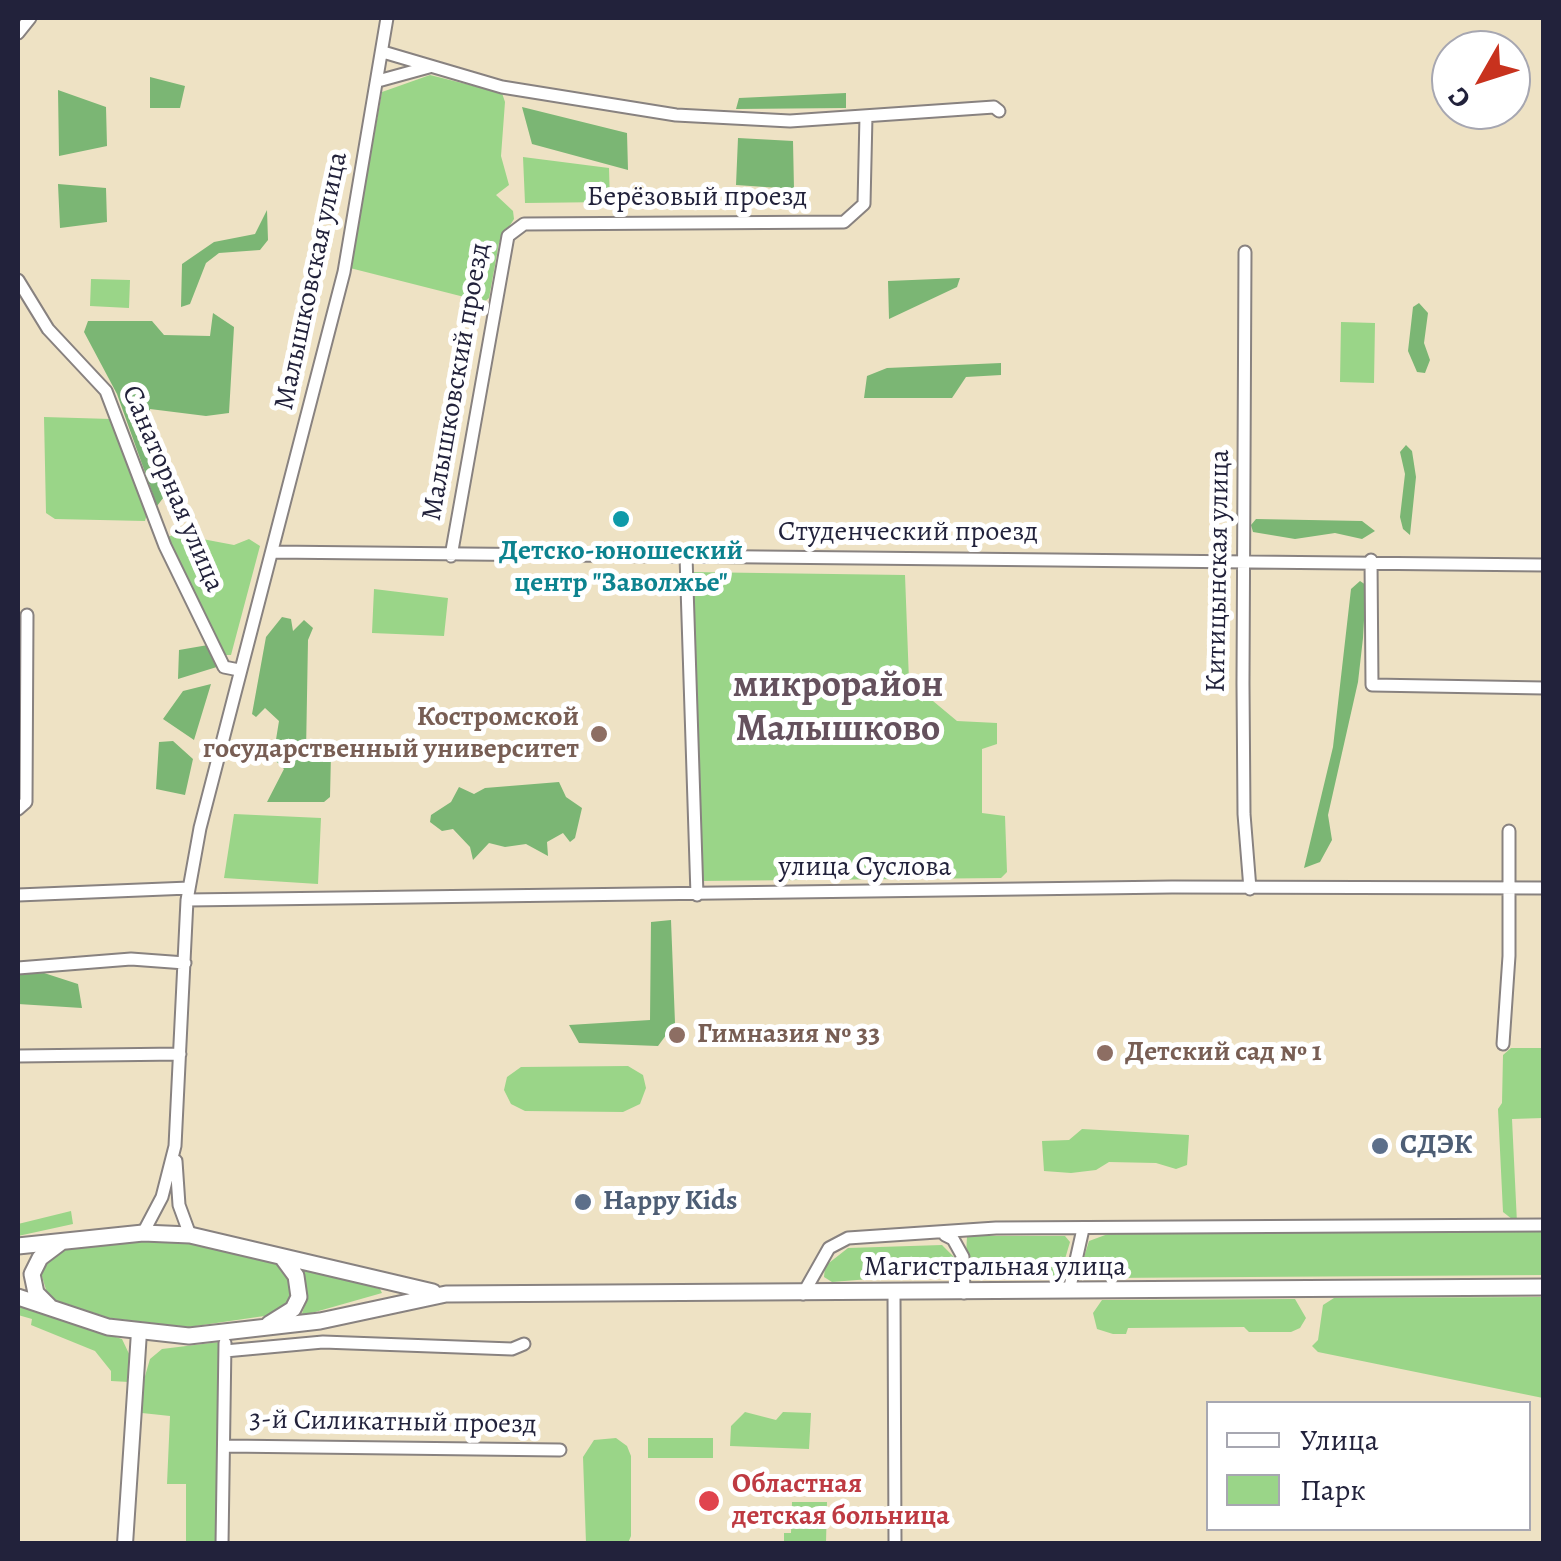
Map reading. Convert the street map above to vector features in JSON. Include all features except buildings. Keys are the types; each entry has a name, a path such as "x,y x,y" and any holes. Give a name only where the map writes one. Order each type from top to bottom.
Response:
{"highway":[{"name":"Магистральная улица","path":"18,1246 143,1232 190,1235 446,1294 1544,1287"},
{"path":"53,1310 36,1293 32,1274 40,1258 64,1241"},
{"path":"263,1326 285,1316 299,1296 296,1276 282,1258"},
{"name":"Магистральная улица","path":"18,1298 138,1332 188,1336 320,1322 446,1294"}],"main road":[{"path":"125,1544 138,1332"}],"street":[{"path":"18,34 30,18"},
{"name":"Малышковская улица","path":"175,1146 188,894 238,670 344,272 386,18"},
{"path":"383,52 502,87 676,116 790,121 994,107 999,111"},
{"path":"378,82 429,67"},
{"name":"Берёзовый проезд","path":"524,224 844,222 864,204 866,116"},
{"name":"Малышковский проезд","path":"451,556 503,246 508,236 524,224"},
{"name":"Китицынская улица","path":"1246,252 1244,814 1250,889"},
{"name":"Санаторная улица","path":"18,280 48,329 106,391 165,546 224,667 238,670"},
{"name":"Студенческий проезд","path":"272,552 1544,564"},
{"path":"686,556 697,895"},
{"path":"1371,560 1372,685 1544,688"},
{"path":"22,806 28,615"},
{"path":"1503,1044 1509,831"},
{"name":"улица Суслова","path":"18,895 166,886 188,894 697,895 1544,888"},
{"path":"18,968 132,959 185,963"},
{"path":"18,1056 180,1054"},
{"path":"143,1232 162,1197 175,1146"},
{"path":"175,1146 179,1206 190,1235"},
{"path":"802,1294 829,1248 848,1238 944,1235 996,1228 1544,1225"},
{"path":"1069,1290 1082,1229"},
{"path":"944,1235 953,1238 963,1257 964,1293"},
{"path":"894,1293 895,1544"},
{"path":"222,1544 225,1332"},
{"path":"225,1350 323,1342 512,1349 524,1344"},
{"name":"3-й Силикатный проезд","path":"226,1446 560,1450"}],"green space":[{"path":"430,75 502,93 505,102 501,156 509,185 496,195 513,211 514,219 499,243 489,298 484,302 350,268 382,92"},
{"path":"150,77 185,86 180,108 150,108"},
{"path":"58,90 106,107 107,146 59,156"},
{"path":"846,93 846,108 736,109 739,98"},
{"path":"522,107 627,133 628,170 532,144"},
{"path":"738,138 793,141 794,189 736,185"},
{"path":"523,157 609,168 610,202 525,203"},
{"path":"58,184 106,188 107,222 60,228"},
{"path":"267,210 268,240 260,250 219,253 206,263 190,304 181,307 182,264 214,242 255,234"},
{"path":"960,278 957,287 889,319 888,281"},
{"path":"91,279 130,280 129,308 90,306"},
{"path":"1419,303 1428,313 1424,343 1430,360 1425,373 1417,372 1408,351 1413,307"},
{"path":"213,313 234,327 229,413 206,416 150,409 147,444 167,493 157,506 117,394 84,332 88,321 152,321 164,335 210,336"},
{"path":"1341,322 1375,323 1374,383 1340,382"},
{"path":"1001,363 1001,375 966,377 952,398 864,398 867,376 887,368"},
{"path":"44,417 111,419 147,514 145,521 55,519 46,513"},
{"path":"1406,445 1412,451 1416,477 1410,535 1403,529 1400,517 1405,474 1400,452"},
{"path":"1256,519 1362,521 1375,531 1362,539 1335,533 1295,539 1253,532 1251,525"},
{"path":"176,534 234,545 249,539 260,546 231,655 223,655 168,544 167,537"},
{"path":"690,572 905,575 909,681 957,721 997,723 997,744 982,749 982,813 1005,816 1007,872 1001,878 702,881"},
{"path":"1360,581 1366,585 1363,638 1358,682 1328,815 1332,840 1320,862 1304,868 1333,747 1351,589"},
{"path":"374,589 448,598 444,636 372,633"},
{"path":"282,617 291,619 293,631 304,620 313,628 308,640 306,752 331,754 330,797 324,802 267,802 284,769 273,758 279,721 265,708 256,717 252,714 266,637"},
{"path":"208,645 220,666 178,679 179,650"},
{"path":"211,684 194,740 163,719 183,691"},
{"path":"173,741 193,759 185,795 156,789 159,742"},
{"path":"559,782 566,797 582,808 575,838 570,842 563,833 547,842 548,856 526,844 505,847 489,843 473,860 470,847 453,829 442,831 430,822 431,815 451,802 459,787 474,794 485,788"},
{"path":"234,814 321,818 318,884 224,878"},
{"path":"671,920 675,1023 658,1046 579,1043 569,1025 650,1020 651,922"},
{"path":"44,973 78,984 82,1008 18,1004 18,974"},
{"path":"1511,1048 1543,1048 1543,1118 1512,1119 1517,1223 1503,1212 1498,1109 1502,1103 1503,1055"},
{"path":"628,1066 643,1075 646,1088 640,1104 623,1112 525,1111 511,1104 504,1090 507,1077 521,1067"},
{"path":"1082,1129 1189,1135 1187,1165 1176,1169 1156,1163 1109,1162 1096,1170 1044,1171 1042,1141 1069,1140"},
{"path":"71,1211 73,1224 18,1236 18,1224"},
{"path":"1543,1230 1543,1275 1103,1278 1087,1274 1081,1267 1089,1241 1108,1234"},
{"path":"967,1236 1065,1236 1070,1242 1060,1276 986,1277 966,1256"},
{"path":"124,1240 194,1241 277,1262 288,1271 292,1295 281,1310 271,1315 189,1327 109,1318 58,1302 47,1293 40,1270 48,1257 64,1249"},
{"path":"942,1245 956,1259 947,1279 907,1276 832,1282 824,1277 825,1266 848,1248"},
{"path":"302,1268 380,1289 382,1293 301,1316 308,1297"},
{"path":"1543,1297 1543,1398 1318,1352 1312,1346 1318,1340 1323,1305 1334,1298"},
{"path":"1295,1299 1306,1318 1300,1328 1291,1332 1249,1332 1244,1327 1128,1328 1126,1334 1113,1334 1097,1329 1093,1313 1102,1300"},
{"path":"18,1306 122,1339 131,1358 129,1382 111,1381 111,1371 95,1351 31,1325 32,1319 18,1315"},
{"path":"219,1342 219,1543 186,1543 186,1484 167,1484 170,1416 142,1413 143,1383 150,1359 162,1349"},
{"path":"745,1412 776,1420 783,1412 811,1413 809,1449 730,1446 731,1426"},
{"path":"616,1438 627,1446 631,1456 631,1536 628,1543 586,1543 583,1457 594,1440"},
{"path":"648,1438 713,1438 713,1458 648,1458"},
{"path":"792,1502 827,1502 826,1543 784,1543 784,1533 791,1533"}],"place":[{"name":"Детско-юношеский центр \"Заволжье\"","path":"621,519"},
{"name":"Костромской государственный университет","path":"599,734"},
{"name":"Гимназия № 33","path":"677,1035"},
{"name":"Детский сад № 1","path":"1105,1053"},
{"name":"СДЭК","path":"1380,1146"},
{"name":"Happy Kids","path":"583,1202"},
{"name":"Областная детская больница","path":"709,1501"}],"district":[{"name":"микрорайон Малышково","path":"838,709"}]}
